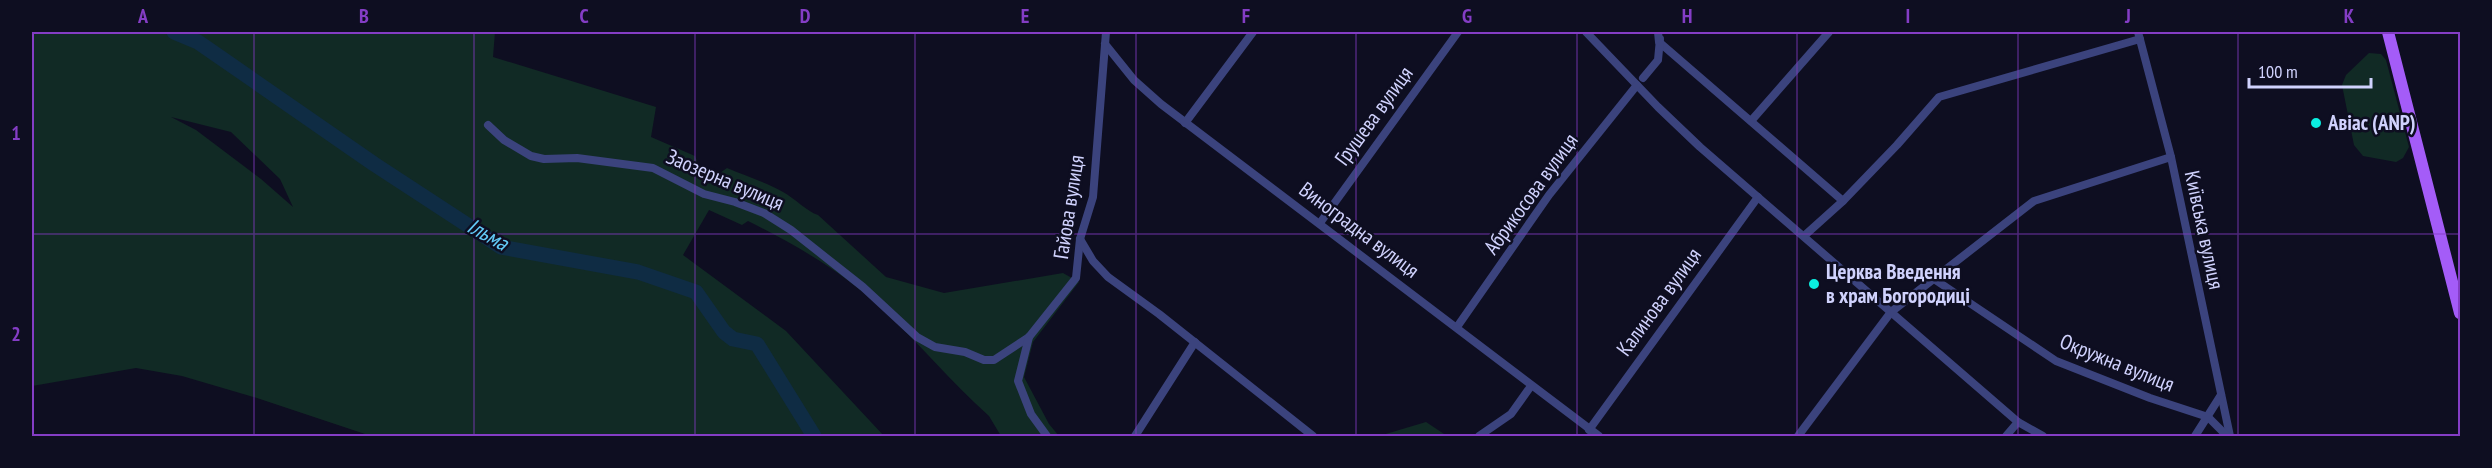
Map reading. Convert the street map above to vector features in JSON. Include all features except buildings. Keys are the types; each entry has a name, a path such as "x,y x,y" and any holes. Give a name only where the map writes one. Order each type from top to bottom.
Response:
{"main road":[{"path":"2388,32 2460,314"}],"street":[{"name":"Гайова вулиця","path":"1029,338 1076,278 1080,238 1093,197 1106,32"},
{"path":"1185,123 1252,32"},
{"name":"Грушева вулиця","path":"1320,223 1458,32"},
{"path":"1586,32 1700,147 2018,422 2043,436"},
{"path":"1644,78 1658,60 1660,32"},
{"path":"1751,121 1829,32"},
{"path":"1804,236 1843,201 1898,145 1939,97 2139,35"},
{"name":"Київська вулиця","path":"2139,35 2171,157 2228,436"},
{"path":"1659,42 1843,201"},
{"name":"Виноградна вулиця","path":"1105,44 1134,80 1185,123 1599,436"},
{"name":"Абрикосова вулиця","path":"1457,327 1549,195 1637,85"},
{"name":"Заозерна вулиця","path":"488,125 504,140 531,156 544,159 577,158 653,168 704,194 764,213 791,230 863,287 917,337 935,347 965,352 984,360 994,360 1029,338"},
{"path":"1798,436 1891,312 2034,201 2171,157"},
{"name":"Калинова вулиця","path":"1589,429 1758,196"},
{"path":"1080,238 1093,261 1108,277 1195,342 1313,436"},
{"name":"Окружна вулиця","path":"1934,279 2056,361 2150,398 2208,417 2228,436"},
{"path":"1029,338 1018,381 1031,414 1047,436"},
{"path":"1135,436 1195,342"},
{"path":"1479,436 1511,414 1532,386"},
{"path":"2195,436 2221,395"},
{"path":"2006,436 2018,422"}],"green space":[{"path":"32,32 495,32 493,57 656,107 651,137 695,156 700,169 717,175 727,168 783,192 818,215 886,277 944,293 1063,273 1079,282 1033,342 1024,377 1049,424 1059,436 1001,436 989,416 896,322 851,283 818,260 766,230 748,221 742,225 709,210 683,255 786,331 884,436 371,436 182,376 136,368 32,386","holes":["171,117 231,132 280,179 293,207 261,179 196,130"]},
{"path":"2369,53 2381,54 2386,60 2409,147 2403,158 2396,162 2363,156 2354,145 2342,85 2346,75"},
{"path":"1426,422 1447,436 1379,436"}],"waterway":[{"name":"Ільма","path":"174,32 198,42 374,164 501,247 638,272 696,292 724,332 733,339 757,344 814,436"}],"place":[{"name":"Авіас (ANP)","path":"2316,123"},
{"name":"Церква Введення в храм Богородиці","path":"1814,284"}]}
